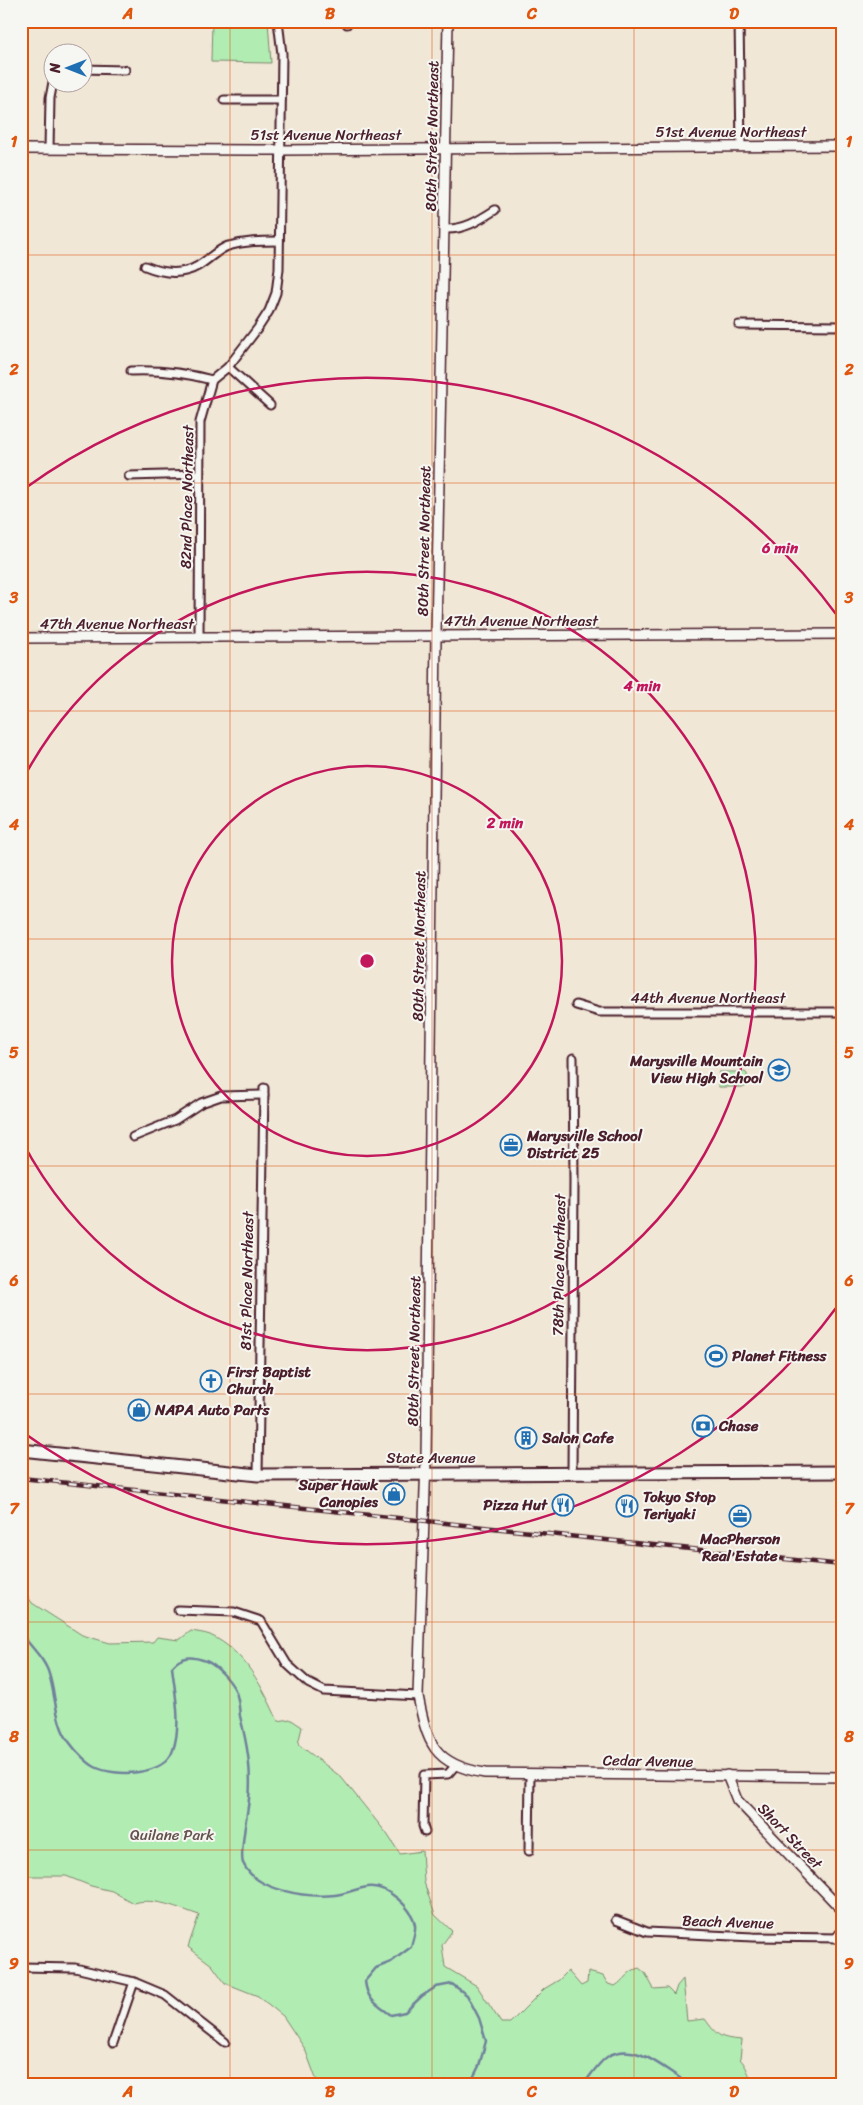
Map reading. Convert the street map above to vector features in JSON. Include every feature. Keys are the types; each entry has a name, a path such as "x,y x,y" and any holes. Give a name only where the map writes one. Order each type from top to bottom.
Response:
{"main road":[{"name":"State Avenue","path":"21,1450 258,1475 842,1472"}],"street":[{"path":"131,371 151,370 192,374 212,380 228,367 269,311 276,293 279,269 282,54 278,21"},
{"name":"80th Street Northeast","path":"448,21 436,635 426,1473 418,1696 429,1740 437,1751 455,1766"},
{"path":"739,21 741,146"},
{"path":"92,69 125,70"},
{"path":"49,149 51,92"},
{"path":"224,100 281,100"},
{"name":"51st Avenue Northeast","path":"21,149 280,150 842,146"},
{"path":"444,229 456,229 472,224 495,210"},
{"path":"145,266 161,272 184,271 198,266 226,247 248,241 279,241"},
{"path":"739,325 842,326"},
{"path":"228,367 270,405"},
{"name":"82nd Place Northeast","path":"199,638 200,422 212,380"},
{"path":"129,476 199,474"},
{"name":"47th Avenue Northeast","path":"21,638 842,634"},
{"name":"44th Avenue Northeast","path":"576,1005 599,1012 842,1012"},
{"name":"78th Place Northeast","path":"572,1473 573,1058"},
{"name":"81st Place Northeast","path":"133,1137 175,1120 201,1103 221,1096 264,1092 258,1475"},
{"path":"178,1610 234,1612 261,1621 287,1664 308,1684 324,1691 418,1696"},
{"path":"425,1832 423,1826 424,1775 448,1774 455,1766"},
{"name":"Cedar Avenue","path":"455,1766 485,1773 842,1777"},
{"path":"529,1851 530,1774"},
{"name":"Short Street","path":"727,1775 737,1800 842,1910"},
{"name":"Beach Avenue","path":"616,1920 647,1932 764,1937 840,1935"},
{"path":"21,1967 75,1968 134,1982 165,1995 225,2042"},
{"path":"113,2043 134,1982"}],"green space":[{"path":"212,21 268,21 271,63 211,62"},
{"path":"719,1072 745,1072 748,1084 745,1087 719,1087"},
{"name":"Quilane Park","path":"21,1586 32,1603 82,1635 110,1643 153,1642 157,1637 179,1640 191,1631 210,1635 233,1651 252,1672 278,1721 290,1719 302,1727 298,1744 341,1777 387,1834 400,1854 422,1851 424,1882 435,1915 452,1931 442,1945 445,1967 477,1986 501,2023 510,2023 544,1989 559,1980 568,1971 581,1986 587,1983 588,1972 603,1976 608,1984 615,1986 632,1971 639,1968 645,1973 654,1989 667,1988 674,1995 677,1986 683,1979 687,2021 705,2019 720,2036 742,2040 740,2059 753,2082 761,2083 770,2077 774,2084 318,2084 305,2049 283,2016 258,1996 225,1983 212,1965 188,1947 199,1915 158,1902 133,1903 112,1891 91,1886 66,1876 21,1876"}],"waterway":[{"path":"21,1633 47,1668 61,1727 72,1746 95,1767 114,1772 138,1772 160,1765 168,1759 173,1750 177,1730 177,1709 172,1667 176,1663 183,1659 196,1658 210,1663 222,1673 233,1686 237,1696 248,1757 250,1788 242,1858 249,1873 270,1886 297,1894 324,1896 375,1887 398,1898 409,1911 415,1925 411,1947 391,1962 376,1968 365,1981 368,1993 373,2001 391,2015 405,2012 422,1996 436,1987 452,1984 467,1995 479,2018 486,2041 479,2066 470,2084"},
{"path":"584,2084 606,2057 620,2052 629,2052 647,2057 680,2078 684,2084"}],"railway":[{"path":"21,1478 842,1565"}],"place":[{"name":"Marysville Mountain View High School","path":"779,1070"},
{"name":"Marysville School District 25","path":"511,1145"},
{"name":"Planet Fitness","path":"716,1356"},
{"name":"First Baptist Church","path":"211,1381"},
{"name":"NAPA Auto Parts","path":"139,1410"},
{"name":"Chase","path":"703,1426"},
{"name":"Salon Cafe","path":"526,1438"},
{"name":"Super Hawk Canopies","path":"394,1494"},
{"name":"Pizza Hut","path":"563,1505"},
{"name":"Tokyo Stop Teriyaki","path":"627,1506"},
{"name":"MacPherson Real Estate","path":"740,1516"}]}
